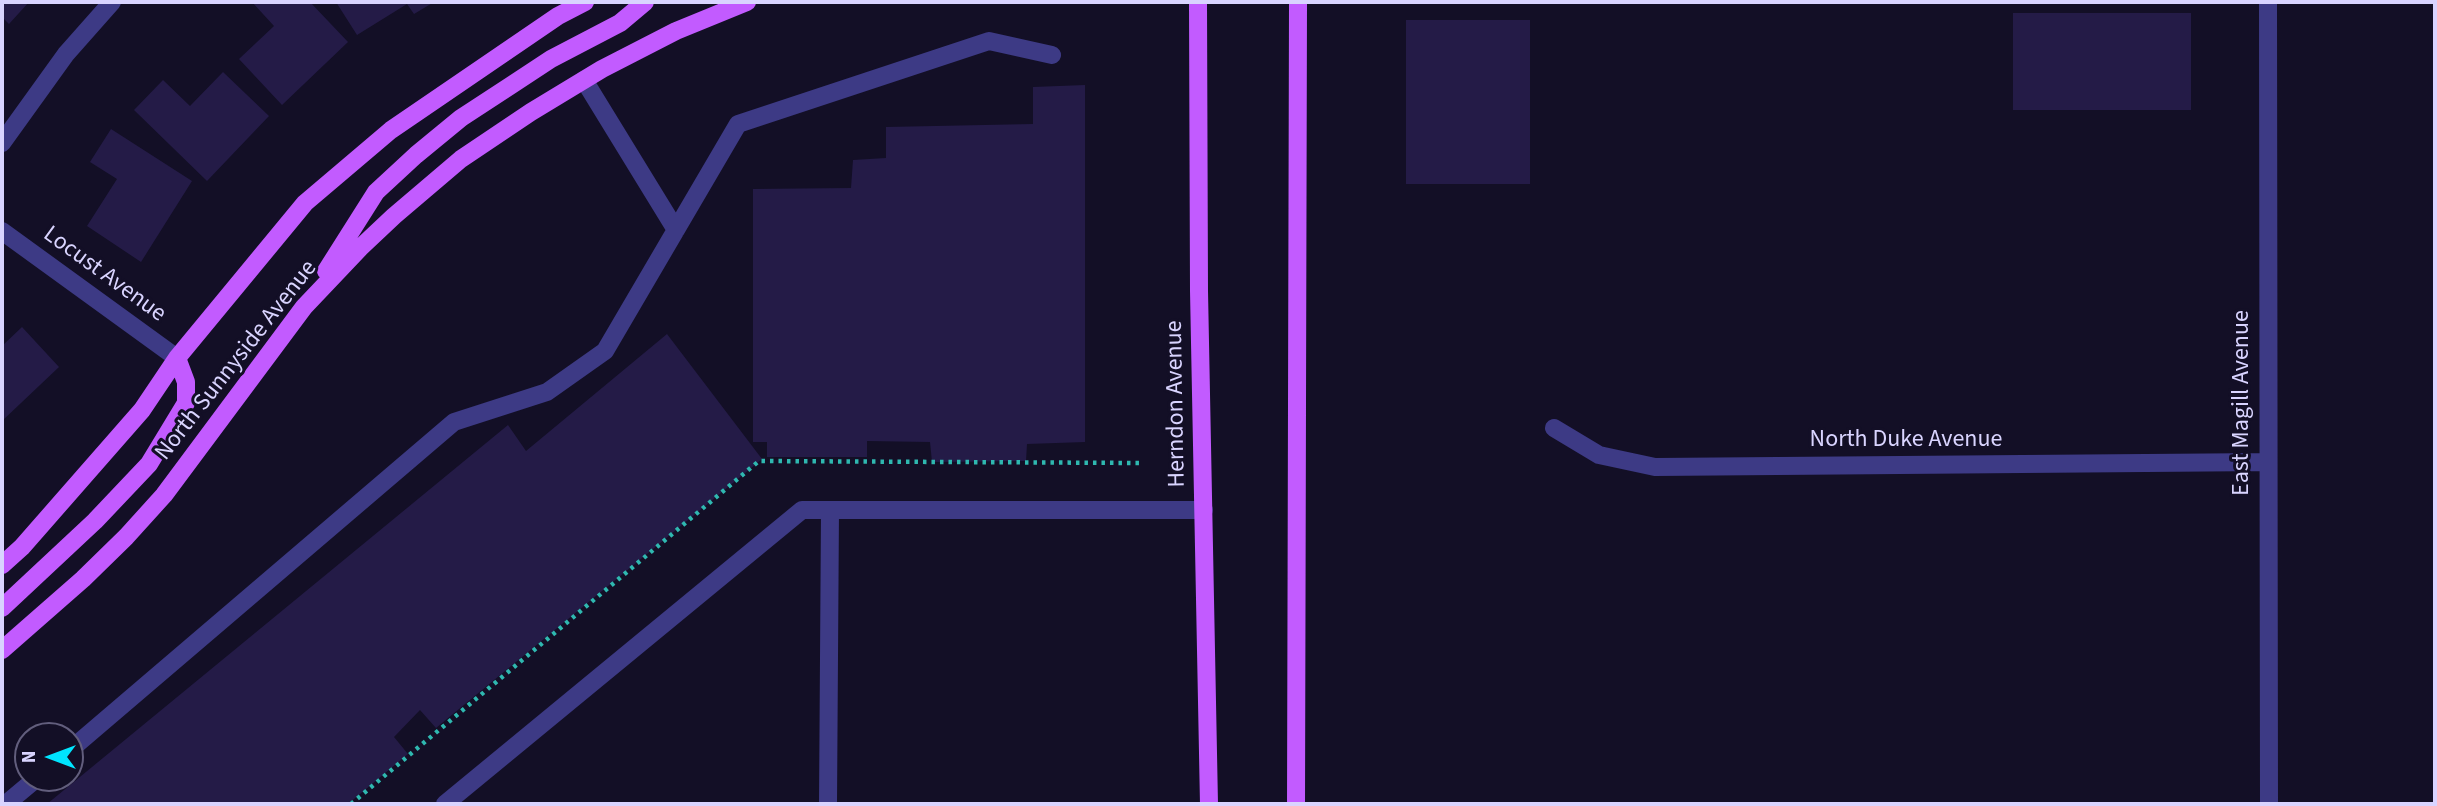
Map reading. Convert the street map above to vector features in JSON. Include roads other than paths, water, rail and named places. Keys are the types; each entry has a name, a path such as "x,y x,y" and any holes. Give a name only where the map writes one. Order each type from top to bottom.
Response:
{"main road":[{"name":"North Sunnyside Avenue","path":"2,565 31,537 142,410 177,358 305,202 391,130 558,16 585,2"},
{"path":"304,307 376,192 416,155 461,118 551,59 620,23 645,2"},
{"name":"North Sunnyside Avenue","path":"2,650 83,579 164,495 304,307 360,247 461,159 531,111 584,80 676,31 747,2"},
{"name":"Herndon Avenue","path":"1198,2 1199,291 1209,804"},
{"path":"1296,804 1298,2"},
{"path":"2,608 86,530 149,464 186,403 186,382 177,358"}],"street":[{"path":"2,143 66,54 112,2"},
{"name":"East Magill Avenue","path":"2268,2 2269,804"},
{"path":"84,738 454,422 547,392 605,351 738,124 989,41 1052,55"},
{"path":"584,80 676,230"},
{"name":"Locust Avenue","path":"2,231 177,358"},
{"name":"North Duke Avenue","path":"1554,428 1600,455 1655,467 2268,462"},
{"path":"444,804 802,510 1204,510"},
{"path":"828,804 830,510"},
{"path":"6,804 20,792"}]}
